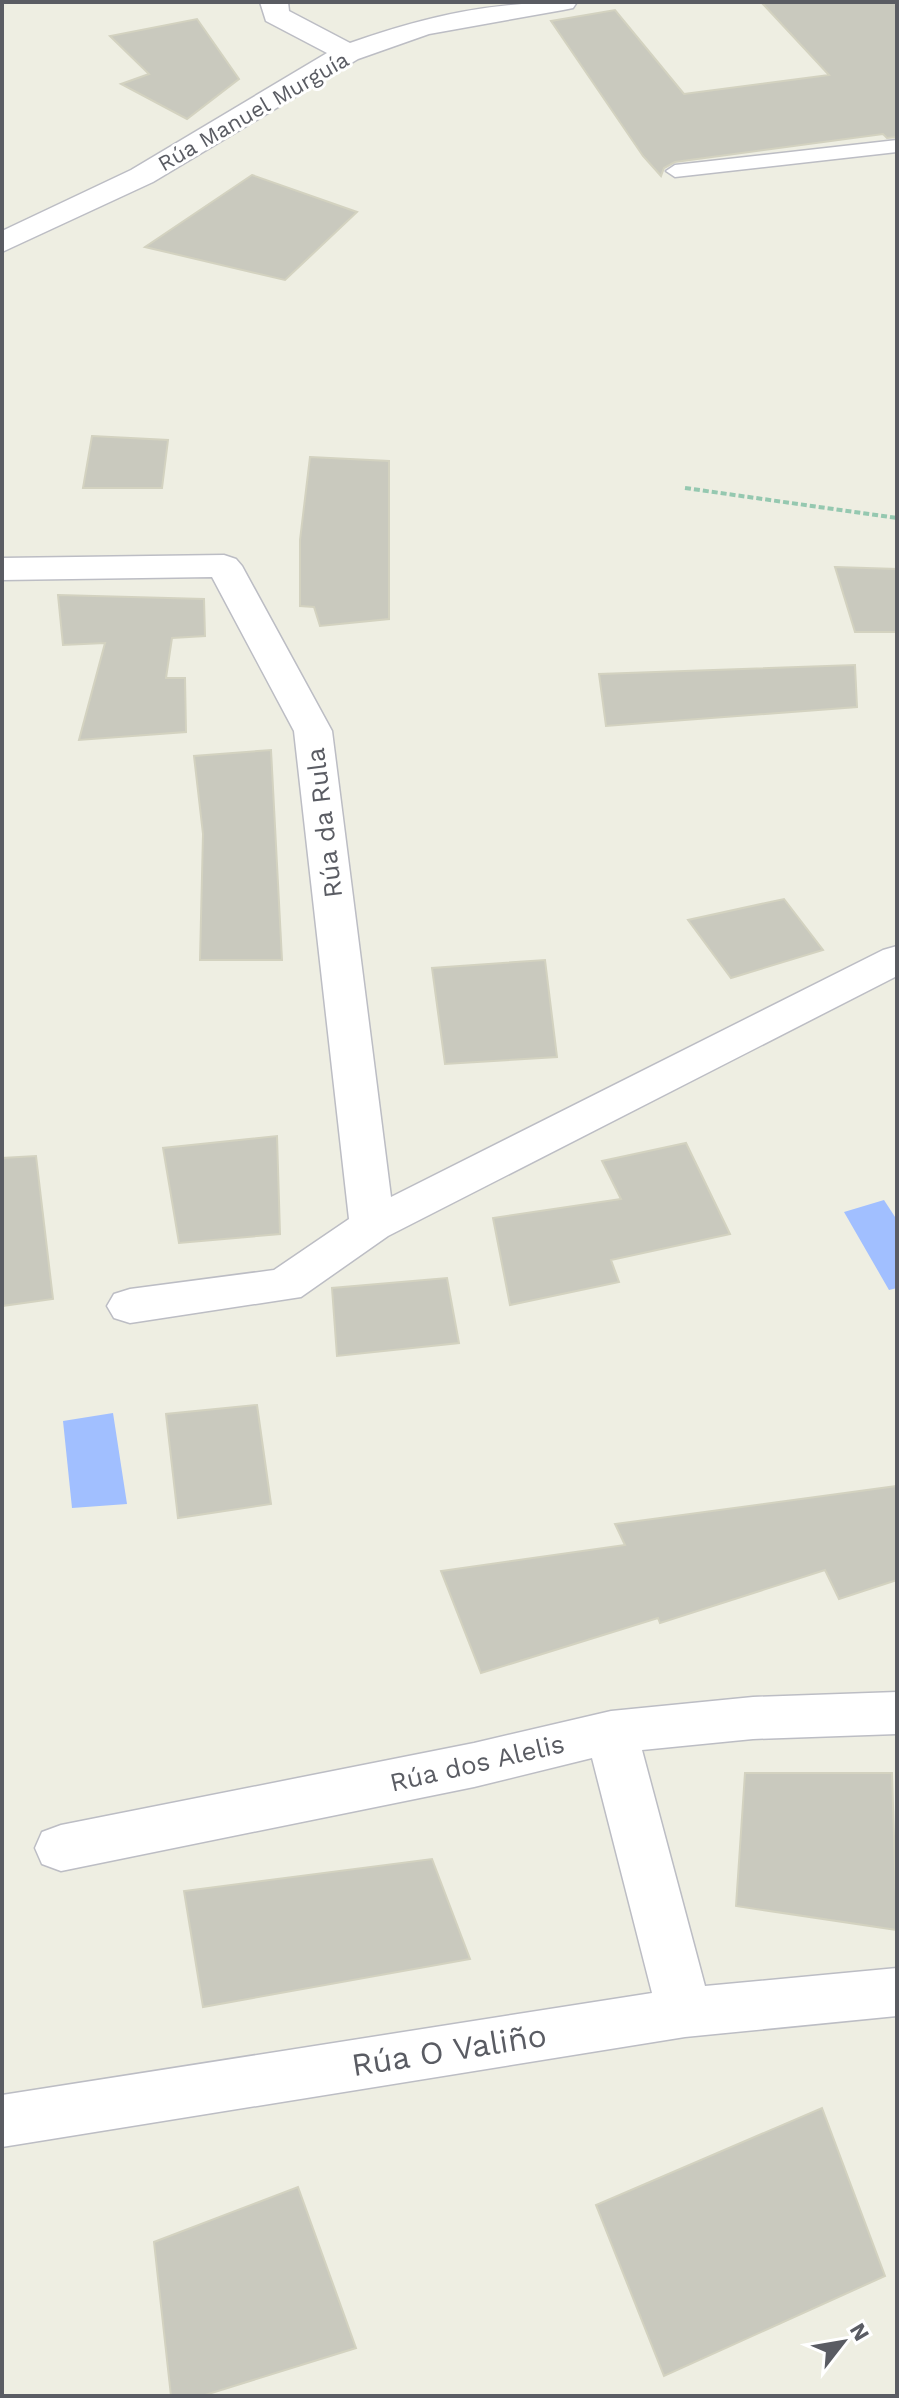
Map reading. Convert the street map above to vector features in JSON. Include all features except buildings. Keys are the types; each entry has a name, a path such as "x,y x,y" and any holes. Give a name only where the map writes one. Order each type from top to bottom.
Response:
{"street":[{"path":"274,2 276,15 348,53"},
{"name":"Rúa Manuel Murguía","path":"2,243 142,176 348,53 423,27 563,2"},
{"name":"Rúa da Rula","path":"2,569 224,566 313,731 372,1225"},
{"path":"130,1306 285,1285 372,1225 897,959"},
{"name":"Rúa dos Alelis","path":"61,1848 474,1765 611,1732 753,1718 897,1713"},
{"path":"611,1732 685,2012"},
{"name":"Rúa O Valiño","path":"2,2121 685,2012 897,1992"}],"lane":[{"path":"675,171 897,146"}],"path":[{"path":"685,488 897,518"}],"water":[{"path":"884,1200 897,1220 897,1288 889,1290 844,1212"},
{"path":"113,1413 127,1504 72,1508 63,1421"}]}
